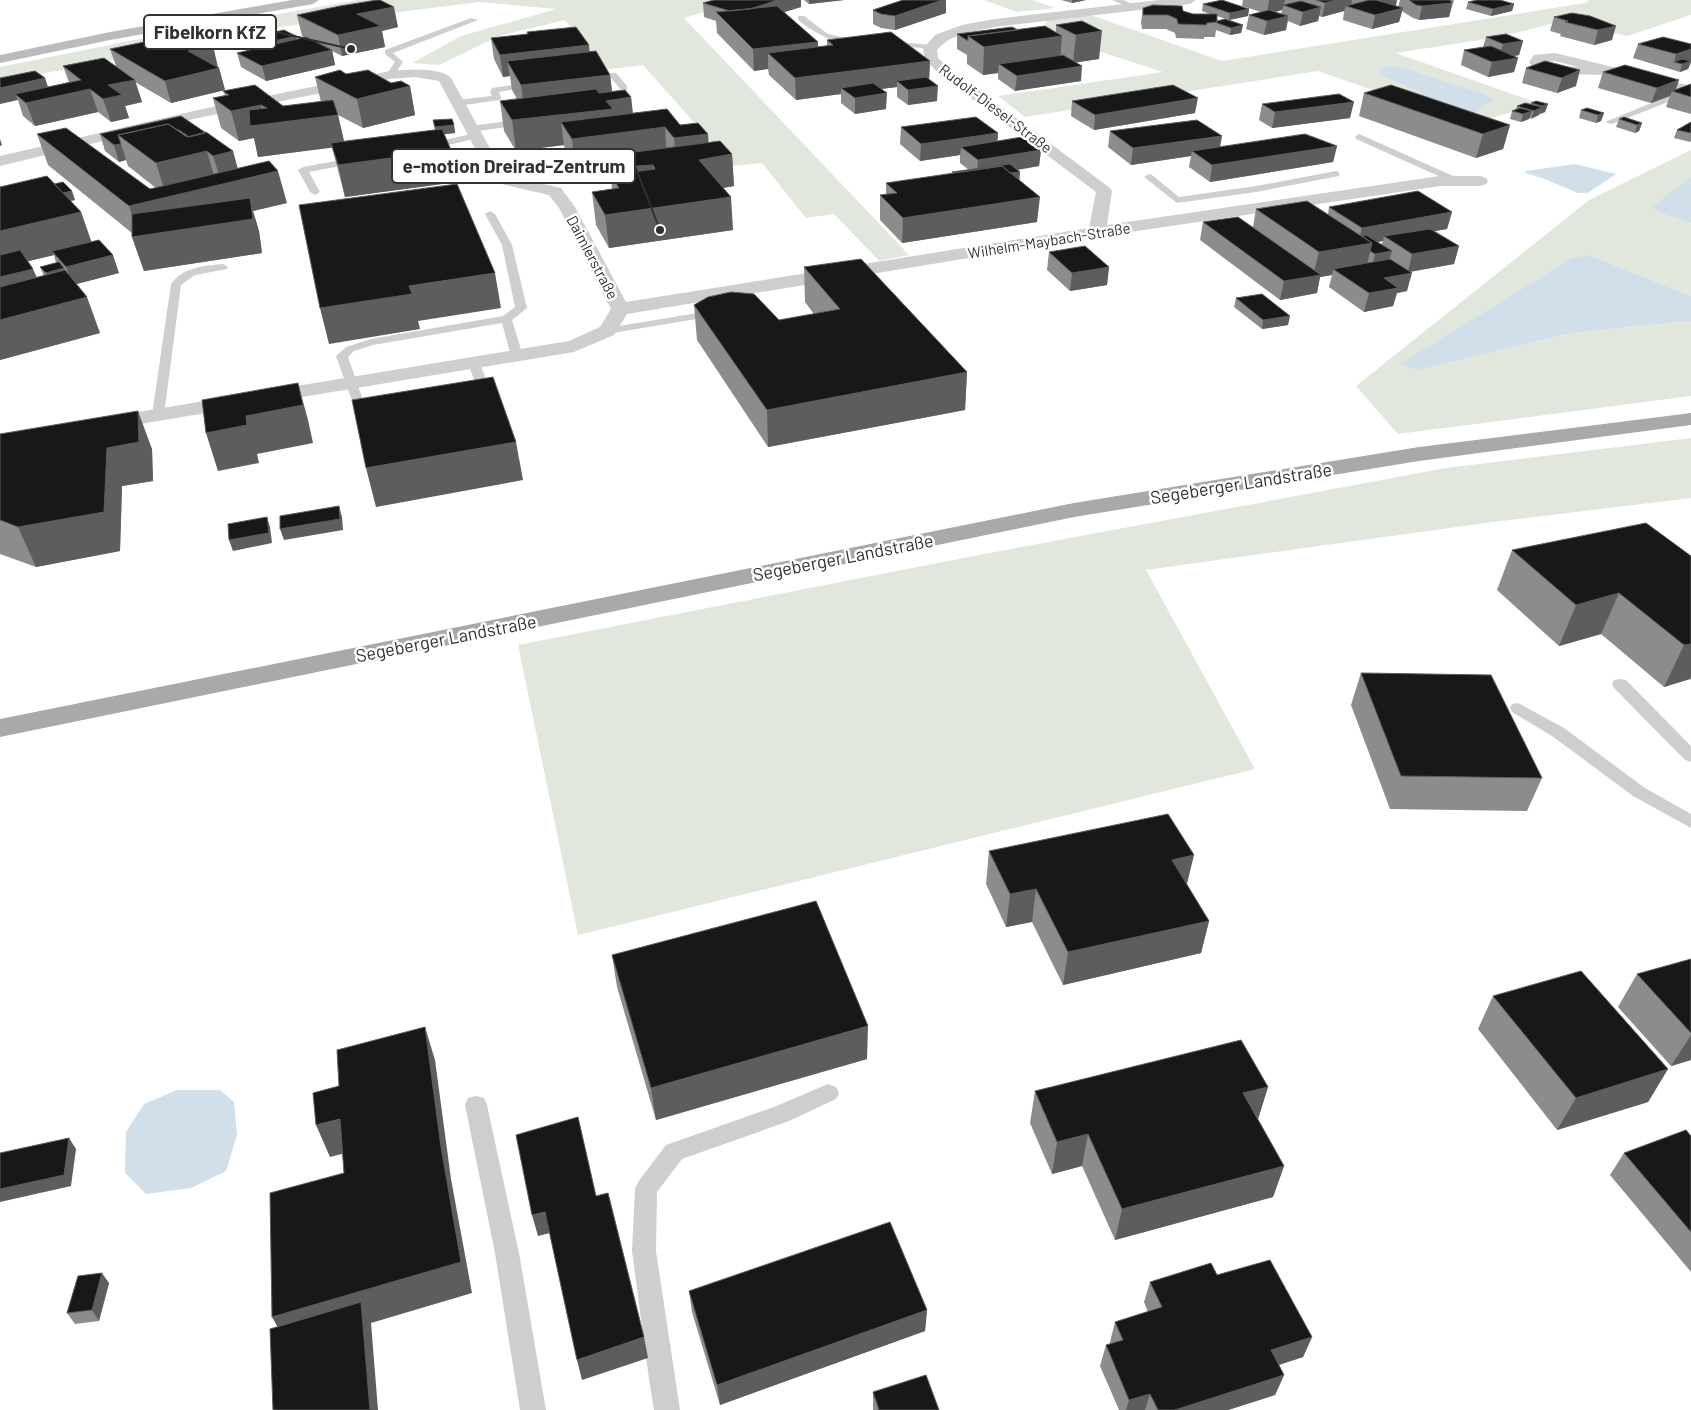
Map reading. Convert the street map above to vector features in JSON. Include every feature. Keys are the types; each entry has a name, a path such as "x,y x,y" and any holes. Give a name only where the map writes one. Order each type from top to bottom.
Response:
{"main road":[{"path":"0,59 138,31 313,0"},
{"name":"Segeberger Landstraße","path":"0,728 1074,510 1420,454 1691,419"}],"street":[{"name":"Rudolf-Diesel-Straße","path":"1096,232 1104,191 944,70 932,59 930,49 940,38 962,29 1190,0"},
{"path":"1610,72 1691,90"},
{"name":"Daimlerstraße","path":"0,161 243,101 390,74 415,73 444,78 499,179 555,191 567,207 620,309 607,331"},
{"name":"Wilhelm-Maybach-Straße","path":"620,309 1282,204 1440,181 1480,181"},
{"path":"87,427 574,346 607,331"}],"lane":[{"path":"1116,0 1136,6"},
{"path":"801,18 815,32 823,36 863,42"},
{"path":"390,74 400,62 388,52 474,20"},
{"path":"883,43 932,46"},
{"path":"584,78 613,75 624,88"},
{"path":"457,103 497,98 494,93 496,90 544,82"},
{"path":"1609,122 1691,90"},
{"path":"413,150 473,132 538,121"},
{"path":"1359,137 1457,181"},
{"path":"315,192 303,170 367,159"},
{"path":"1149,176 1178,200 1256,190 1336,174"},
{"path":"1256,190 1282,204"},
{"path":"384,406 365,408 359,406 353,383 342,356 350,349 371,342 506,319 520,308 507,244 490,214"},
{"path":"158,415 176,284 180,278 193,272 223,267"},
{"path":"607,331 732,310"},
{"path":"506,319 517,356"},
{"path":"453,394 479,389 482,385 474,363"},
{"path":"1620,684 1691,756"},
{"path":"1518,708 1558,732 1639,792 1691,822"},
{"path":"667,1410 661,1379 644,1251 646,1189 674,1152 781,1114 828,1093"},
{"path":"476,1105 507,1253 533,1410"}],"shaded area":[{"path":"358,0 742,0 684,18 909,255 879,261 834,214 806,218 762,163 733,166 643,65 602,70 565,20 499,36 439,65 412,63 461,36 556,9 479,2 287,26 0,82 0,67 134,40"},
{"path":"984,0 1032,0 1055,8 1017,12"},
{"path":"1589,0 1691,0 1691,15 1627,36 1562,21 1499,37 1396,53 1540,104 1470,124 1318,71 1025,117 998,96 1163,72 1042,33 1047,20 1091,15 1222,61 1585,3"},
{"path":"1389,66 1406,68 1484,94 1491,98 1493,102 1482,105 1475,115 1430,101 1419,91 1380,75 1379,69"},
{"path":"1691,150 1691,296 1589,255 1418,370 1572,333 1691,321 1691,396 1398,434 1356,386 1589,200"},
{"path":"1575,164 1616,174 1588,193 1578,193 1525,173 1526,171"},
{"path":"1691,177 1691,223 1659,212 1652,207"},
{"path":"1589,255 1691,296 1691,321 1572,333 1418,370 1400,364 1571,259"},
{"path":"1691,438 1691,498 1486,523 1146,570 1255,769 578,935 518,645 979,555 1446,468"},
{"path":"177,1090 220,1090 234,1102 237,1135 226,1171 191,1188 146,1194 125,1173 126,1132 144,1104"}],"building":[{"path":"377,0 394,7 357,14 381,26 338,35 297,15 340,6"},
{"path":"714,0 778,0 750,9 730,11 703,3"},
{"path":"903,0 942,0 895,16 881,14 873,10"},
{"path":"1222,0 1249,9 1230,13 1203,4"},
{"path":"1316,0 1337,0 1325,3"},
{"path":"1376,0 1403,8 1375,15 1346,6"},
{"path":"1409,0 1450,0 1452,3 1422,6 1416,5"},
{"path":"1500,0 1514,4 1493,9 1468,2"},
{"path":"1301,1 1321,7 1303,12 1283,5"},
{"path":"1153,5 1182,6 1183,11 1193,14 1217,14 1217,22 1207,23 1206,25 1178,24 1177,19 1168,15 1143,15 1143,8"},
{"path":"777,6 818,42 753,49 716,12"},
{"path":"1269,10 1288,16 1267,21 1249,15"},
{"path":"1572,13 1590,16 1616,26 1598,30 1565,22 1568,21 1554,17"},
{"path":"1225,19 1243,25 1231,28 1217,23 1217,21"},
{"path":"1082,21 1102,31 1076,35 1056,25"},
{"path":"1045,26 1062,36 984,47 968,36"},
{"path":"576,27 589,45 500,55 491,38 528,34 527,32"},
{"path":"1012,27 1018,30 968,36 968,41 957,34"},
{"path":"284,30 296,36 274,41 262,35"},
{"path":"891,32 930,61 795,78 768,53 833,45 827,40"},
{"path":"188,33 213,46 188,51 219,68 165,81 110,49"},
{"path":"1506,34 1523,41 1503,44 1486,37"},
{"path":"306,37 332,50 262,66 237,53"},
{"path":"1663,37 1691,44 1691,49 1676,54 1638,44"},
{"path":"1491,46 1518,58 1492,62 1464,50"},
{"path":"596,51 610,75 521,85 507,61"},
{"path":"1063,55 1082,66 1017,76 999,64"},
{"path":"104,58 135,80 108,85 122,95 103,99 90,89 26,103 15,94 81,80 63,66"},
{"path":"1682,59 1691,61 1682,64 1674,62"},
{"path":"1545,61 1580,70 1562,78 1526,68"},
{"path":"1625,65 1679,80 1657,88 1603,72"},
{"path":"340,70 346,74 368,70 391,83 401,81 410,86 357,99 315,77"},
{"path":"35,71 45,78 0,88 0,78"},
{"path":"926,77 938,86 908,90 897,81"},
{"path":"873,83 887,93 855,98 841,88"},
{"path":"1691,84 1691,97 1672,91"},
{"path":"255,85 283,106 333,100 338,115 250,126 249,110 267,108 261,105 231,111 213,98 229,95 223,91"},
{"path":"1173,85 1198,98 1095,115 1072,101"},
{"path":"1391,85 1510,125 1483,134 1364,93"},
{"path":"596,89 599,93 625,90 631,97 606,101 613,109 512,120 500,101"},
{"path":"1339,94 1354,102 1275,112 1262,104"},
{"path":"1536,101 1548,104 1542,106 1531,103"},
{"path":"1525,103 1542,107 1534,111 1517,106"},
{"path":"1520,108 1532,111 1523,114 1512,111"},
{"path":"1587,108 1604,113 1598,115 1581,110"},
{"path":"667,109 680,125 698,123 708,134 674,138 665,127 572,139 561,122"},
{"path":"181,116 206,133 189,137 168,124 118,135 121,144 114,145 100,134"},
{"path":"976,117 998,133 921,144 901,127"},
{"path":"1624,117 1642,123 1637,125 1619,119"},
{"path":"452,119 454,125 435,127 433,120"},
{"path":"1197,120 1222,136 1133,148 1110,131"},
{"path":"1691,122 1691,133 1677,130"},
{"path":"168,124 187,137 206,132 233,151 213,156 207,151 156,163 118,135"},
{"path":"66,128 150,189 269,161 278,171 129,206 37,134"},
{"path":"442,129 451,150 338,165 331,143"},
{"path":"1305,134 1337,146 1212,165 1192,151"},
{"path":"1022,137 1041,150 978,160 961,147"},
{"path":"720,141 732,154 699,160 731,197 605,215 592,192 619,188 611,175 655,169 653,165 636,166 627,153"},
{"path":"1010,164 1020,172 1010,173 1002,166 952,172"},
{"path":"1002,166 1040,197 903,218 880,195 897,193 886,183"},
{"path":"47,176 81,212 0,231 0,187"},
{"path":"63,182 72,191 63,193 54,184"},
{"path":"457,184 495,273 409,286 412,294 320,308 299,205"},
{"path":"1418,191 1452,212 1362,228 1329,207"},
{"path":"250,198 253,219 132,237 132,214"},
{"path":"1307,201 1372,243 1319,252 1256,209"},
{"path":"1238,217 1321,275 1284,281 1203,222"},
{"path":"1430,229 1459,246 1412,254 1384,236"},
{"path":"1366,235 1392,251 1375,254 1370,251 1372,243 1362,236"},
{"path":"99,240 113,255 66,267 52,251"},
{"path":"1085,246 1109,267 1072,273 1049,252"},
{"path":"20,250 33,269 0,277 0,255"},
{"path":"861,259 967,372 767,410 694,305 708,297 731,292 754,294 779,320 840,309 804,267"},
{"path":"1390,259 1412,273 1384,278 1398,288 1369,293 1333,269"},
{"path":"59,262 64,268 46,273 40,267"},
{"path":"65,270 87,297 0,320 0,287"},
{"path":"1262,294 1290,316 1263,320 1236,298"},
{"path":"493,377 516,442 366,468 352,400"},
{"path":"298,383 303,405 246,416 247,425 206,433 202,400"},
{"path":"138,411 139,442 107,448 104,512 18,527 0,520 0,434"},
{"path":"339,506 340,519 280,529 280,516"},
{"path":"267,517 269,533 229,540 228,524"},
{"path":"1646,523 1691,556 1691,644 1684,645 1619,593 1576,605 1512,550"},
{"path":"1361,673 1491,675 1542,778 1401,776"},
{"path":"1168,814 1194,855 1172,860 1209,921 1068,952 1036,889 1010,894 989,851"},
{"path":"816,901 868,1026 651,1088 612,955"},
{"path":"1691,959 1691,1033 1637,974"},
{"path":"1581,971 1668,1069 1576,1098 1493,996"},
{"path":"425,1027 441,1147 461,1262 272,1317 270,1193 344,1173 340,1119 316,1125 313,1093 339,1086 337,1050"},
{"path":"1241,1040 1268,1087 1243,1093 1284,1166 1122,1209 1088,1134 1057,1142 1035,1091"},
{"path":"578,1117 596,1196 608,1193 644,1337 577,1360 545,1212 532,1215 516,1135"},
{"path":"1686,1130 1691,1136 1691,1232 1624,1153"},
{"path":"69,1138 64,1175 0,1189 0,1153"},
{"path":"890,1222 927,1310 717,1385 689,1291"},
{"path":"1270,1260 1312,1337 1271,1350 1284,1375 1175,1410 1158,1410 1150,1394 1129,1400 1106,1345 1123,1340 1115,1322 1162,1307 1150,1282 1211,1263 1217,1275"},
{"path":"102,1273 92,1310 67,1313 78,1276"},
{"path":"361,1302 370,1410 273,1410 270,1329"},
{"path":"926,1375 939,1410 879,1410 873,1392"}],"place":[{"name":"Fibelkorn KfZ","path":"351,49"},
{"name":"e-motion Dreirad-Zentrum","path":"660,230"}]}
